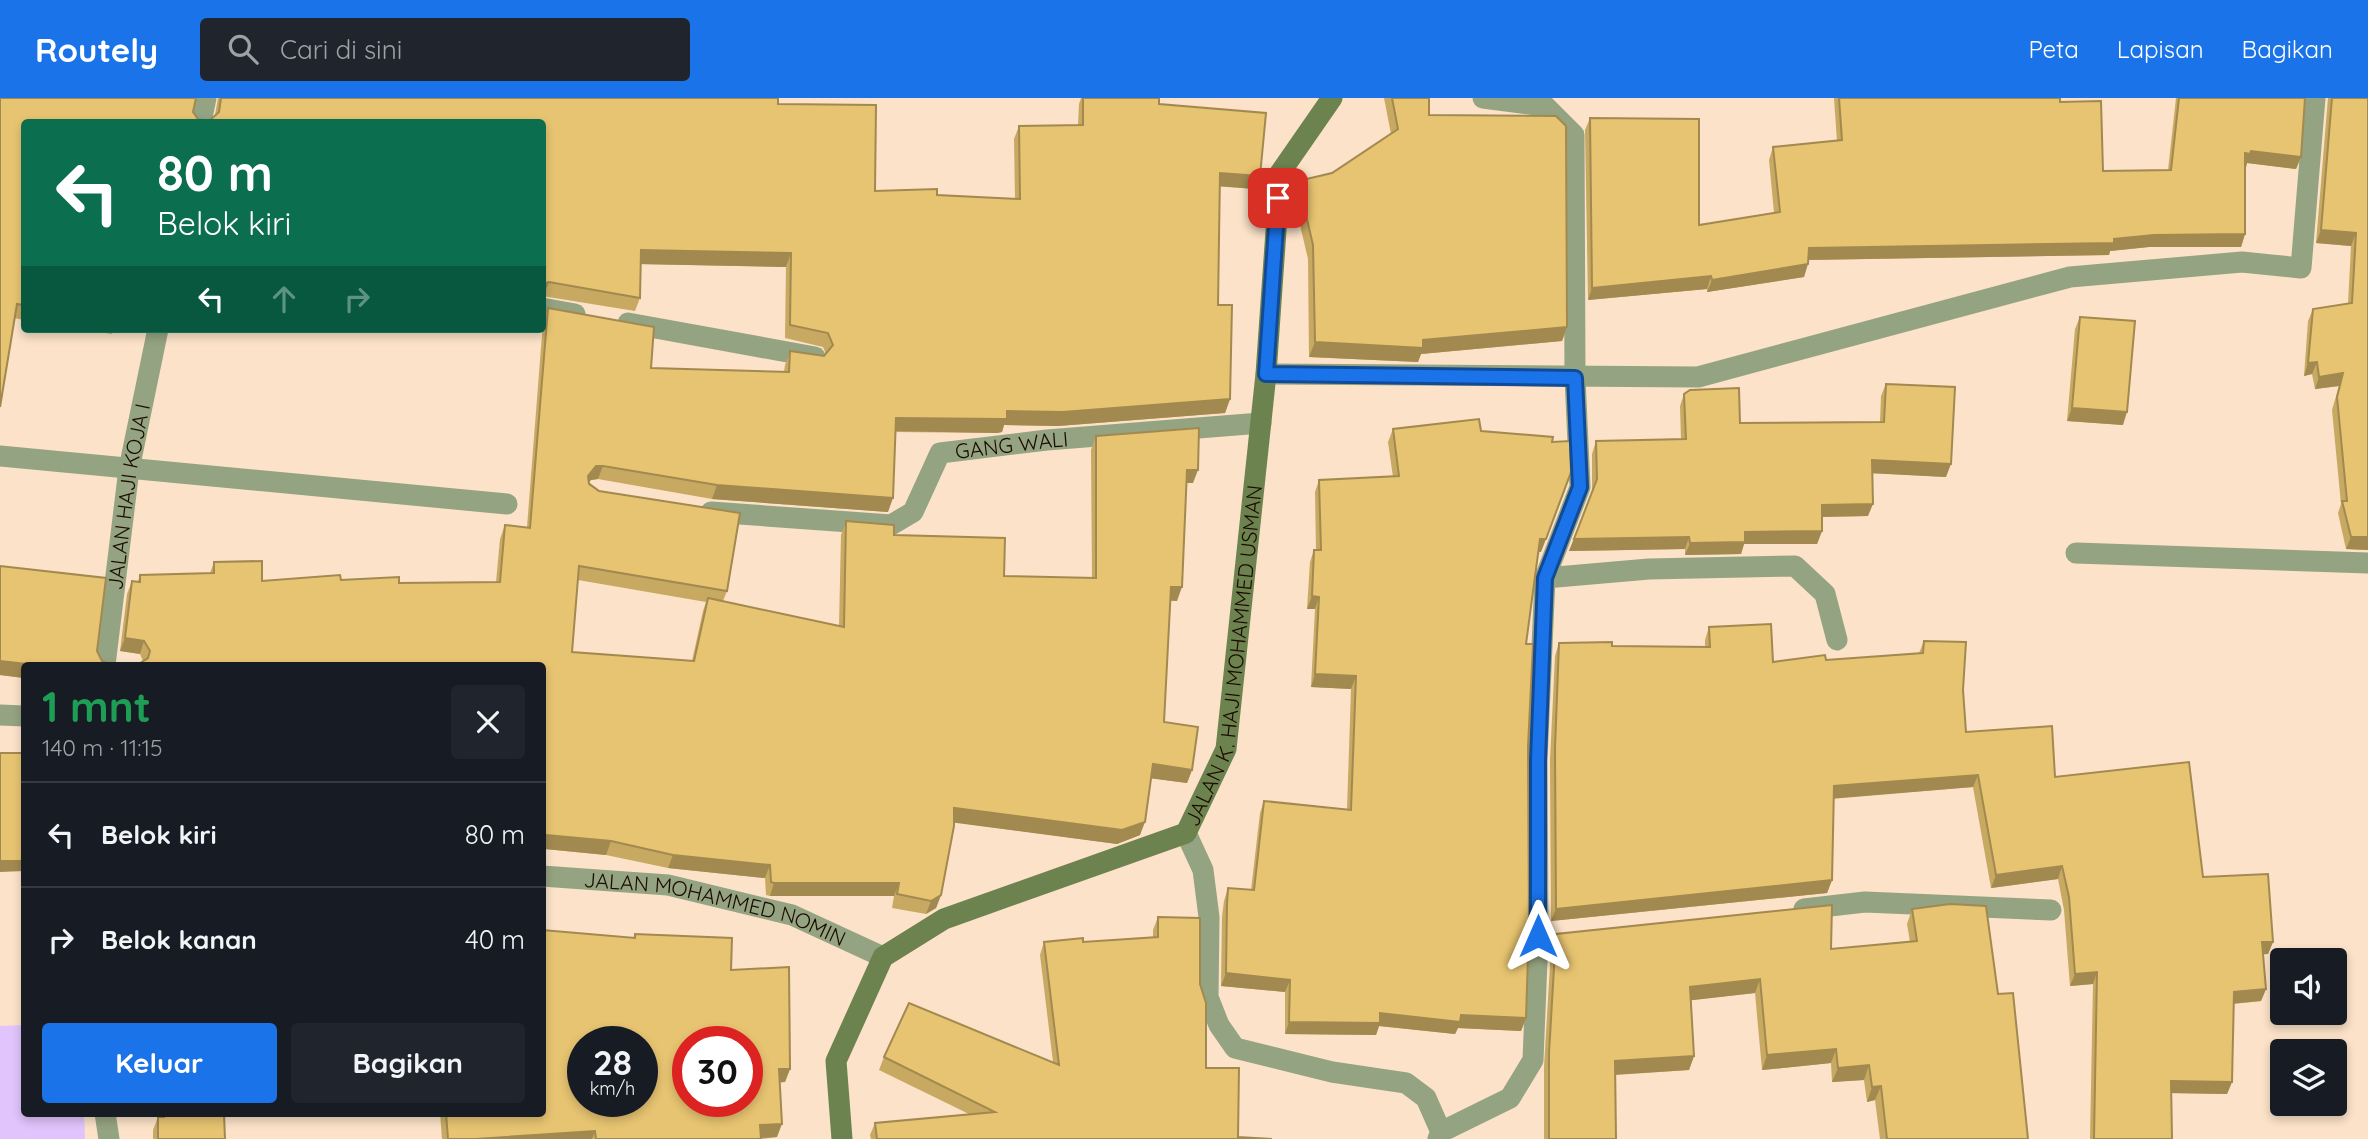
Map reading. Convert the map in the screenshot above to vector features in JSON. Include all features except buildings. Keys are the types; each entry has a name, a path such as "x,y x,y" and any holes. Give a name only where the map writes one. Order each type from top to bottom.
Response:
{"street":[{"path":"202,119 206,98"},
{"name":"JALAN K. HAJI MOHAMMED USMAN","path":"883,957 944,919 1186,834 1226,749 1266,374 1280,173 1332,98"},
{"path":"1186,834 1203,870 1209,917 1208,998 1219,1025 1235,1048 1332,1072 1406,1083 1426,1098 1440,1135 1510,1097 1533,1060 1538,936 1538,760 1545,578 1580,487 1575,378 1574,135 1545,106 1483,98"},
{"path":"1266,374 1698,377 2070,277 2242,262 2301,268 2315,98"},
{"path":"546,309 815,356"},
{"name":"JALAN HAJI KOJA I","path":"105,662 129,469 157,333"},
{"name":"GANG WALI","path":"685,508 728,514 891,525 913,512 940,453 1047,440 1261,423"},
{"path":"0,456 507,505"},
{"path":"2076,554 2368,564"},
{"path":"1545,578 1649,569 1794,566 1825,594 1837,640"},
{"path":"0,715 21,716"},
{"name":"JALAN MOHAMMED NOMIN","path":"546,876 680,888 792,915 883,957"},
{"path":"1783,911 1865,902 2051,910"},
{"path":"1538,936 1565,933"},
{"path":"842,1139 836,1061 883,957"},
{"path":"106,1117 109,1139"}],"shaded area":[{"path":"21,1025 21,1117 84,1117 85,1139 0,1139 0,1026"}],"route":[{"path":"1278,198 1266,374 1575,378 1580,487 1545,578 1538,760 1538,936"}]}
